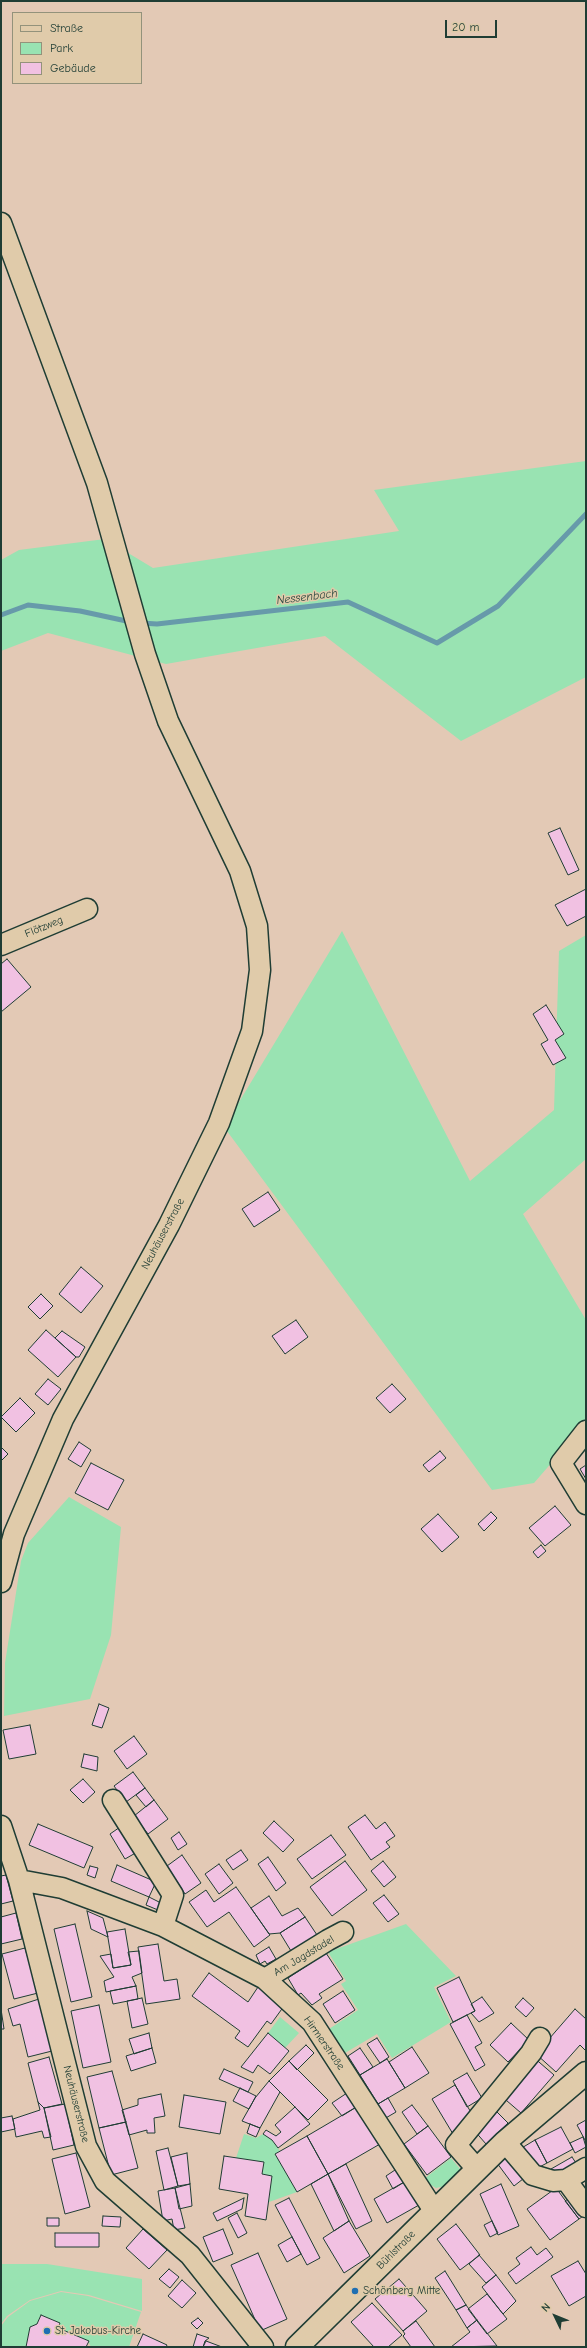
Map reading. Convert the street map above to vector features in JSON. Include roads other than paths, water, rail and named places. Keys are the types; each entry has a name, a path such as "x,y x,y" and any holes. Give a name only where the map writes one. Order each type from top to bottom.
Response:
{"street":[{"name":"Neuhäuserstraße","path":"1,223 97,482 145,654 168,721 240,871 257,926 260,970 252,1031 216,1130 169,1225 63,1419 14,1534 1,1582"},
{"name":"Flötzweg","path":"1,945 87,909"},
{"path":"586,1431 561,1464 586,1504"},
{"path":"112,1800 173,1895 163,1926"},
{"name":"Neuhäuserstraße","path":"1,1826 4,1847 19,1880 86,2146 105,2181 190,2254 263,2347"},
{"name":"Hirmerstraße","path":"19,1880 62,1888 163,1926 265,1979 312,2022 435,2212"},
{"name":"Am Jagdstadel","path":"265,1979 343,1932"},
{"path":"477,2169 456,2145 531,2053 540,2038"},
{"name":"Bühlstraße","path":"297,2347 505,2142 586,2073"},
{"path":"505,2142 533,2175 553,2181 566,2180 586,2168"},
{"path":"566,2180 586,2207"}],"waterway":[{"name":"Nessenbach","path":"141,623 157,624 348,602 437,643 498,606 586,514"},
{"name":"Nessenbach","path":"1,615 28,605 80,611 131,622"}],"place":[{"name":"Schönberg Mitte","path":"355,2291"},
{"name":"St. Jakobus-Kirche","path":"47,2331"}]}
